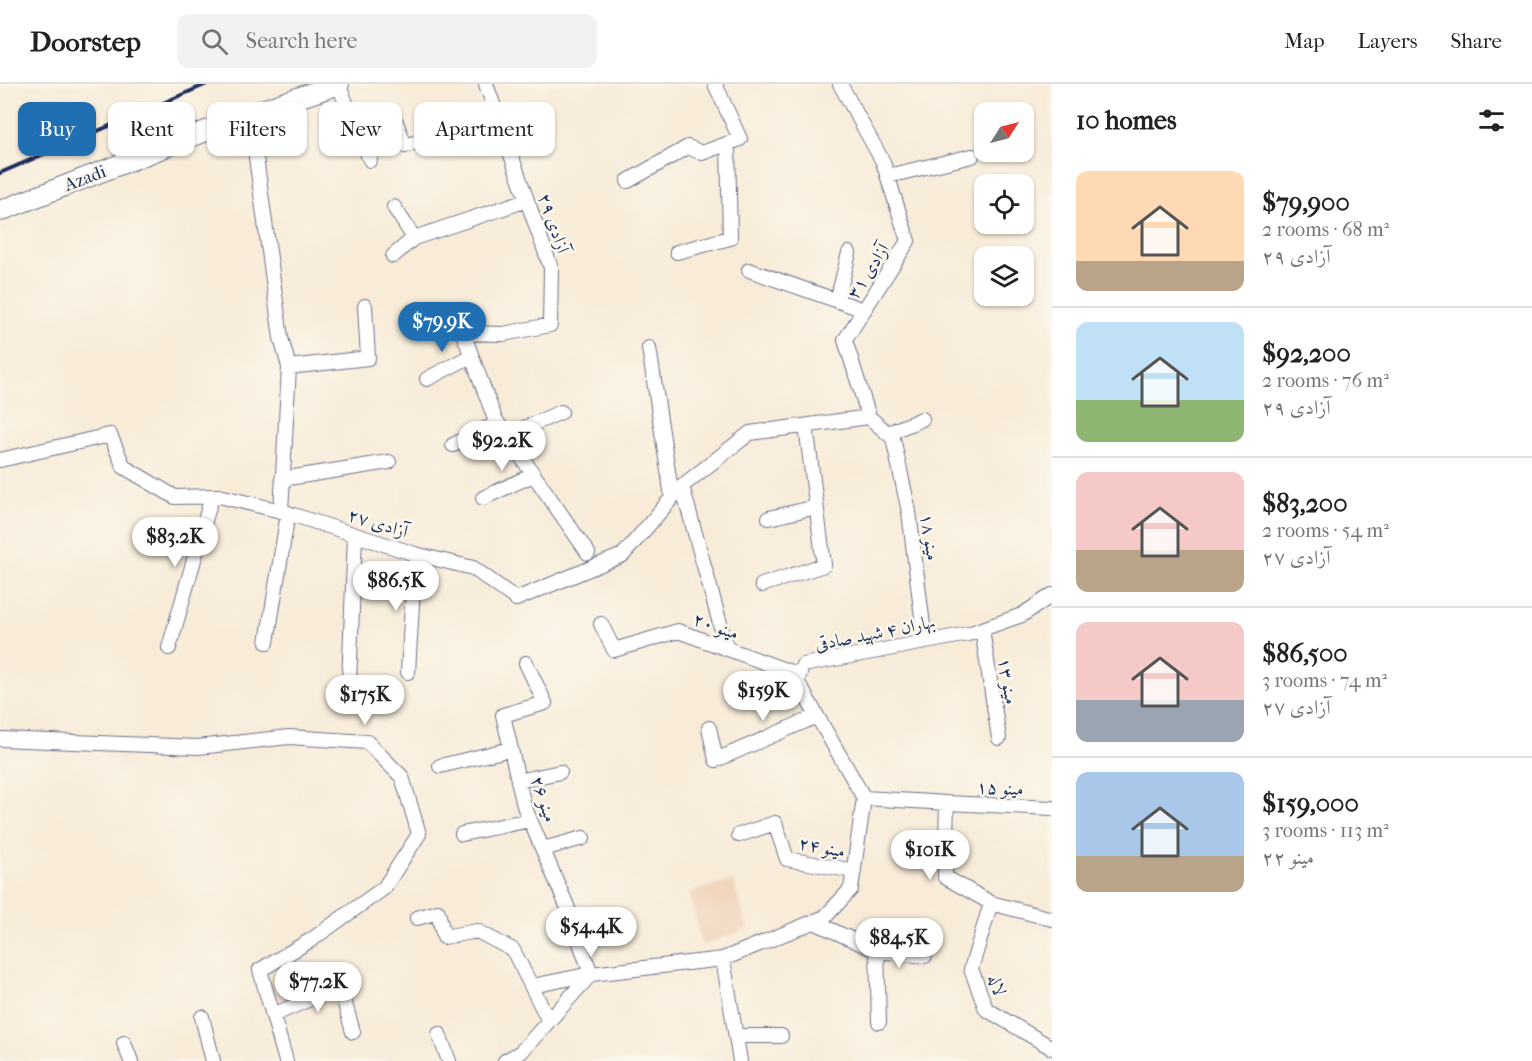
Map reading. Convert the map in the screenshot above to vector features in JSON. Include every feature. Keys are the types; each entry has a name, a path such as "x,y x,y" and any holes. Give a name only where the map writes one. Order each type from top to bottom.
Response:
{"main road":[{"name":"Azadi","path":"286,102 339,84"},
{"name":"Azadi","path":"0,211 207,131"}],"street":[{"path":"339,84 370,160"},
{"name":"آزادی ۲۹","path":"486,84 493,102"},
{"path":"628,181 688,147 702,153 740,139 715,84"},
{"name":"آزادی ۳۱","path":"840,84 883,162 908,241 845,340 869,417"},
{"path":"402,138 405,146 414,143"},
{"path":"677,252 730,238 728,145"},
{"path":"256,156 281,338 289,367 282,479 284,512 267,642"},
{"name":"آزادی ۲۹","path":"512,156 551,268 550,325 503,334 463,333 498,423 588,553"},
{"path":"888,176 972,156"},
{"path":"393,256 414,238 527,200"},
{"path":"394,207 414,238"},
{"path":"837,301 849,253"},
{"path":"749,270 864,310"},
{"path":"289,367 368,358 365,306"},
{"path":"649,348 672,497"},
{"path":"427,379 471,356"},
{"path":"506,436 561,412"},
{"path":"869,417 890,435 922,419"},
{"name":"آزادی ۲۷","path":"0,460 110,435 124,468 176,498 212,496 284,512 415,554 473,568 516,599 623,555 682,486 750,434 869,417"},
{"path":"453,445 498,423"},
{"path":"762,585 824,565 806,426"},
{"name":"مینو ۱۸","path":"890,435 909,512 925,642"},
{"path":"282,479 389,462"},
{"path":"483,498 533,475"},
{"path":"682,486 728,649"},
{"path":"169,648 212,496"},
{"path":"769,518 816,507"},
{"path":"349,684 355,535"},
{"path":"408,672 415,554"},
{"name":"بهاران ۴ شهید صادقی","path":"864,798 797,681 803,665 982,629 1022,615 1052,595"},
{"name":"مینو ۲۰","path":"601,624 614,650 678,631 799,675"},
{"name":"مینو ۱۳","path":"982,629 999,738"},
{"name":"مینو ۲۶","path":"526,663 545,703 503,715 518,781 530,820 567,906 591,974"},
{"path":"709,728 716,760 817,716"},
{"path":"0,739 198,747 289,737 367,742 402,777 419,834 384,888 311,940 260,970 285,1061"},
{"path":"440,766 511,749"},
{"path":"518,781 561,771"},
{"path":"531,986 591,974 723,959 825,917 851,889 864,798"},
{"name":"مینو ۱۵","path":"864,798 1052,808"},
{"path":"947,803 945,877 991,903 1052,919"},
{"path":"462,834 530,820"},
{"name":"مینو ۲۴","path":"739,835 775,823 787,859 854,871"},
{"path":"543,849 583,838"},
{"name":"لاله","path":"991,903 971,969 986,1010 1052,1048"},
{"path":"417,918 438,912 444,937 477,931 513,950 549,1021"},
{"path":"814,922 877,951 925,956"},
{"path":"877,951 879,1022"},
{"path":"723,959 740,1061"},
{"path":"506,1061 521,1052 591,974"},
{"path":"273,1015 340,986 353,1032"},
{"path":"202,1017 213,1061"},
{"path":"439,1034 449,1061"},
{"path":"736,1036 781,1036"},
{"path":"124,1043 131,1061"}],"shaded area":[{"path":"733,881 748,929 702,946 689,892"}],"railway":[{"path":"0,173 207,84"}]}
